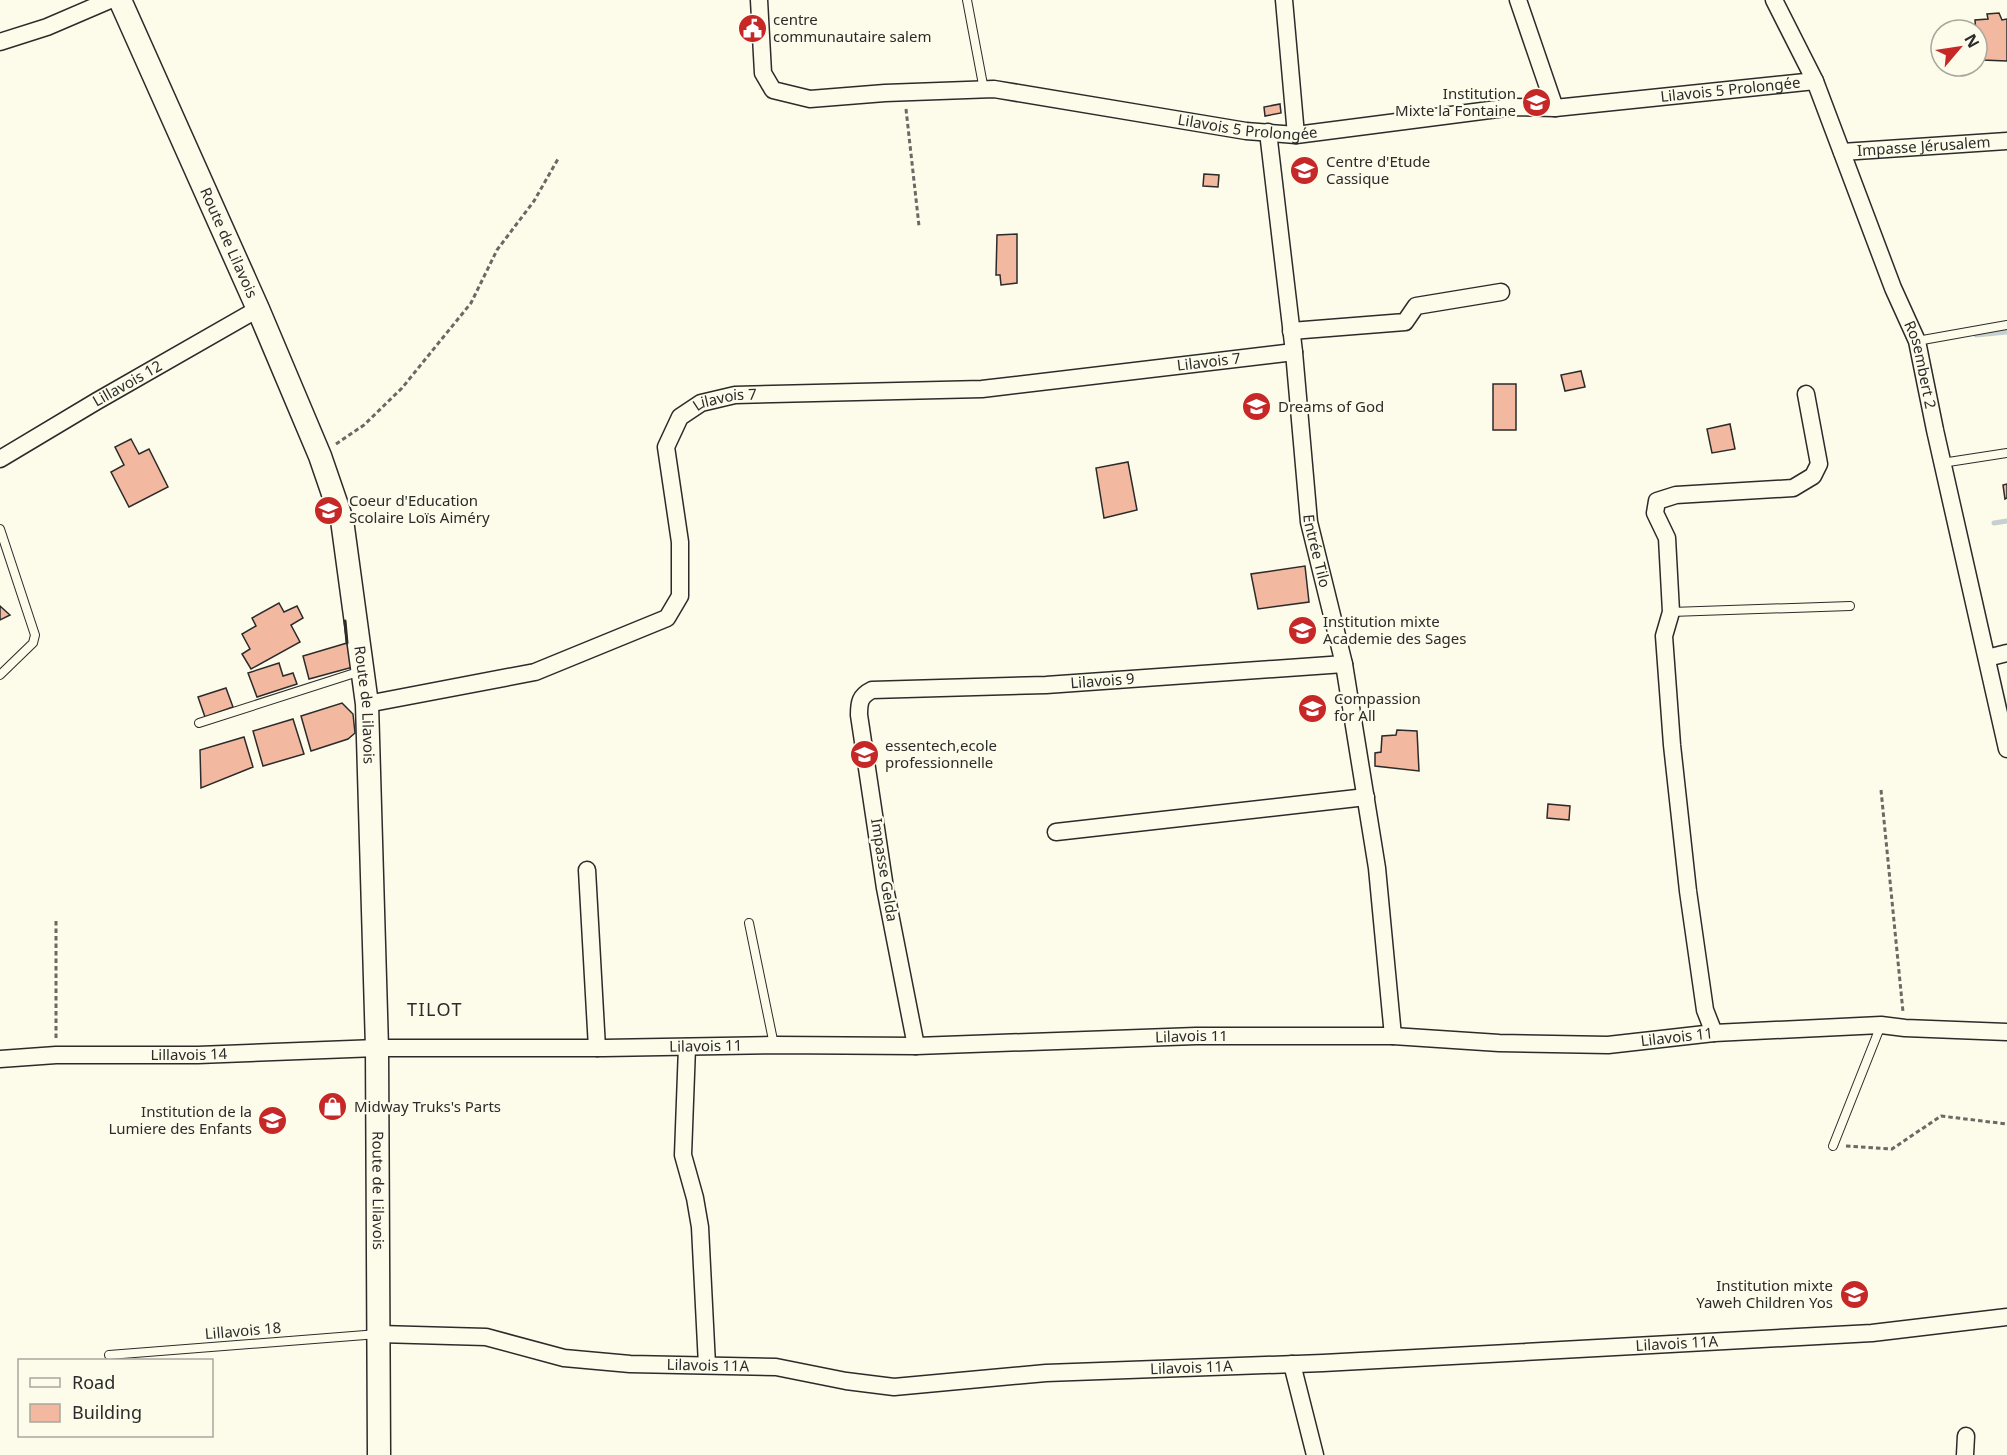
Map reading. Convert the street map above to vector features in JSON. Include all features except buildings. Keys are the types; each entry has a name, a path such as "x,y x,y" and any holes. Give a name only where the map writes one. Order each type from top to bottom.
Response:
{"main road":[{"name":"Route de Lilavois","path":"120,0 258,309 320,456 342,520 367,704 377,1048 379,1455"}],"street":[{"path":"0,42 46,27 110,0"},
{"name":"Lilavois 5 Prolongée","path":"759,0 763,73 773,90 810,99 904,92 994,90 1246,131 1296,135 1513,107 1555,108 1815,81"},
{"path":"1284,0 1296,135"},
{"path":"1518,0 1555,108"},
{"name":"Rosembert 2","path":"1774,0 1815,81 1893,288 1917,341 1942,463 2007,749"},
{"name":"Entrée Tilo","path":"1268,132 1291,331 1309,522 1344,664 1366,797 1377,868 1392,1036"},
{"name":"Impasse Jérusalem","path":"1842,152 2007,141"},
{"path":"1291,331 1405,322 1416,306 1502,292"},
{"name":"Lillavois 12","path":"0,459 258,309"},
{"name":"Lilavois 7","path":"367,704 535,672 667,618 680,596 680,542 666,447 680,417 701,403 735,395 982,389 1293,352"},
{"path":"1714,1033 1705,1010 1688,891 1672,745 1664,636 1671,612 1667,538 1655,513 1657,501 1676,495 1793,488 1813,476 1819,464 1806,394"},
{"path":"1987,658 2007,653"},
{"name":"Lilavois 9","path":"863,694 872,690 1046,685 1344,664"},
{"name":"Impasse Gelda","path":"863,694 859,704 859,715 885,888 916,1046"},
{"path":"1056,832 1366,797"},
{"path":"586,870 597,1048"},
{"name":"Lilavois 11","path":"377,1048 916,1046 1196,1036 1392,1036 1499,1043 1608,1045 1714,1033 1881,1025 2007,1032"},
{"path":"687,1047 683,1155 700,1227 707,1365"},
{"name":"Lillavois 14","path":"0,1059 56,1055 198,1055 377,1048"},
{"name":"Lilavois 11A","path":"379,1334 486,1337 564,1359 630,1364 776,1367 846,1381 894,1386 1046,1373 1292,1364 1872,1333 2007,1317"},
{"path":"1292,1364 1315,1455"},
{"path":"1965,1455 1966,1436"}],"lane":[{"path":"967,0 984,90"},
{"path":"1917,341 2007,325"},
{"path":"1942,463 2007,453"},
{"path":"0,529 35,635 33,643 0,675"},
{"path":"1671,612 1850,606"},
{"path":"199,723 363,670"},
{"path":"749,923 774,1045"},
{"path":"1833,1146 1881,1025"},
{"name":"Lillavois 18","path":"109,1355 379,1334"}],"path":[{"path":"904,92 919,226"},
{"path":"320,456 364,424 402,388 471,303 497,250 534,201 558,159"},
{"path":"1881,790 1905,1028"},
{"path":"56,921 56,1055"},
{"path":"1833,1146 1892,1149 1941,1116 2007,1124"}],"waterway":[{"path":"1976,335 2007,332"},
{"path":"1994,523 2007,521"}],"wall":[{"path":"345,621 347,643"}],"place":[{"name":"centre communautaire salem","path":"752,29"},
{"name":"Institution Mixte la Fontaine","path":"1537,103"},
{"name":"Centre d'Etude Cassique","path":"1305,171"},
{"name":"Dreams of God","path":"1257,407"},
{"name":"Coeur d'Education Scolaire Loïs Aiméry","path":"328,510"},
{"name":"Institution mixte Academie des Sages","path":"1302,631"},
{"name":"Compassion for All","path":"1313,708"},
{"name":"essentech,ecole professionnelle","path":"864,755"},
{"name":"Midway Truks's Parts","path":"333,1107"},
{"name":"Institution de la Lumiere des Enfants","path":"273,1121"},
{"name":"Institution mixte Yaweh Children Yos","path":"1854,1295"}],"district":[{"name":"TILOT","path":"435,1010"}]}
